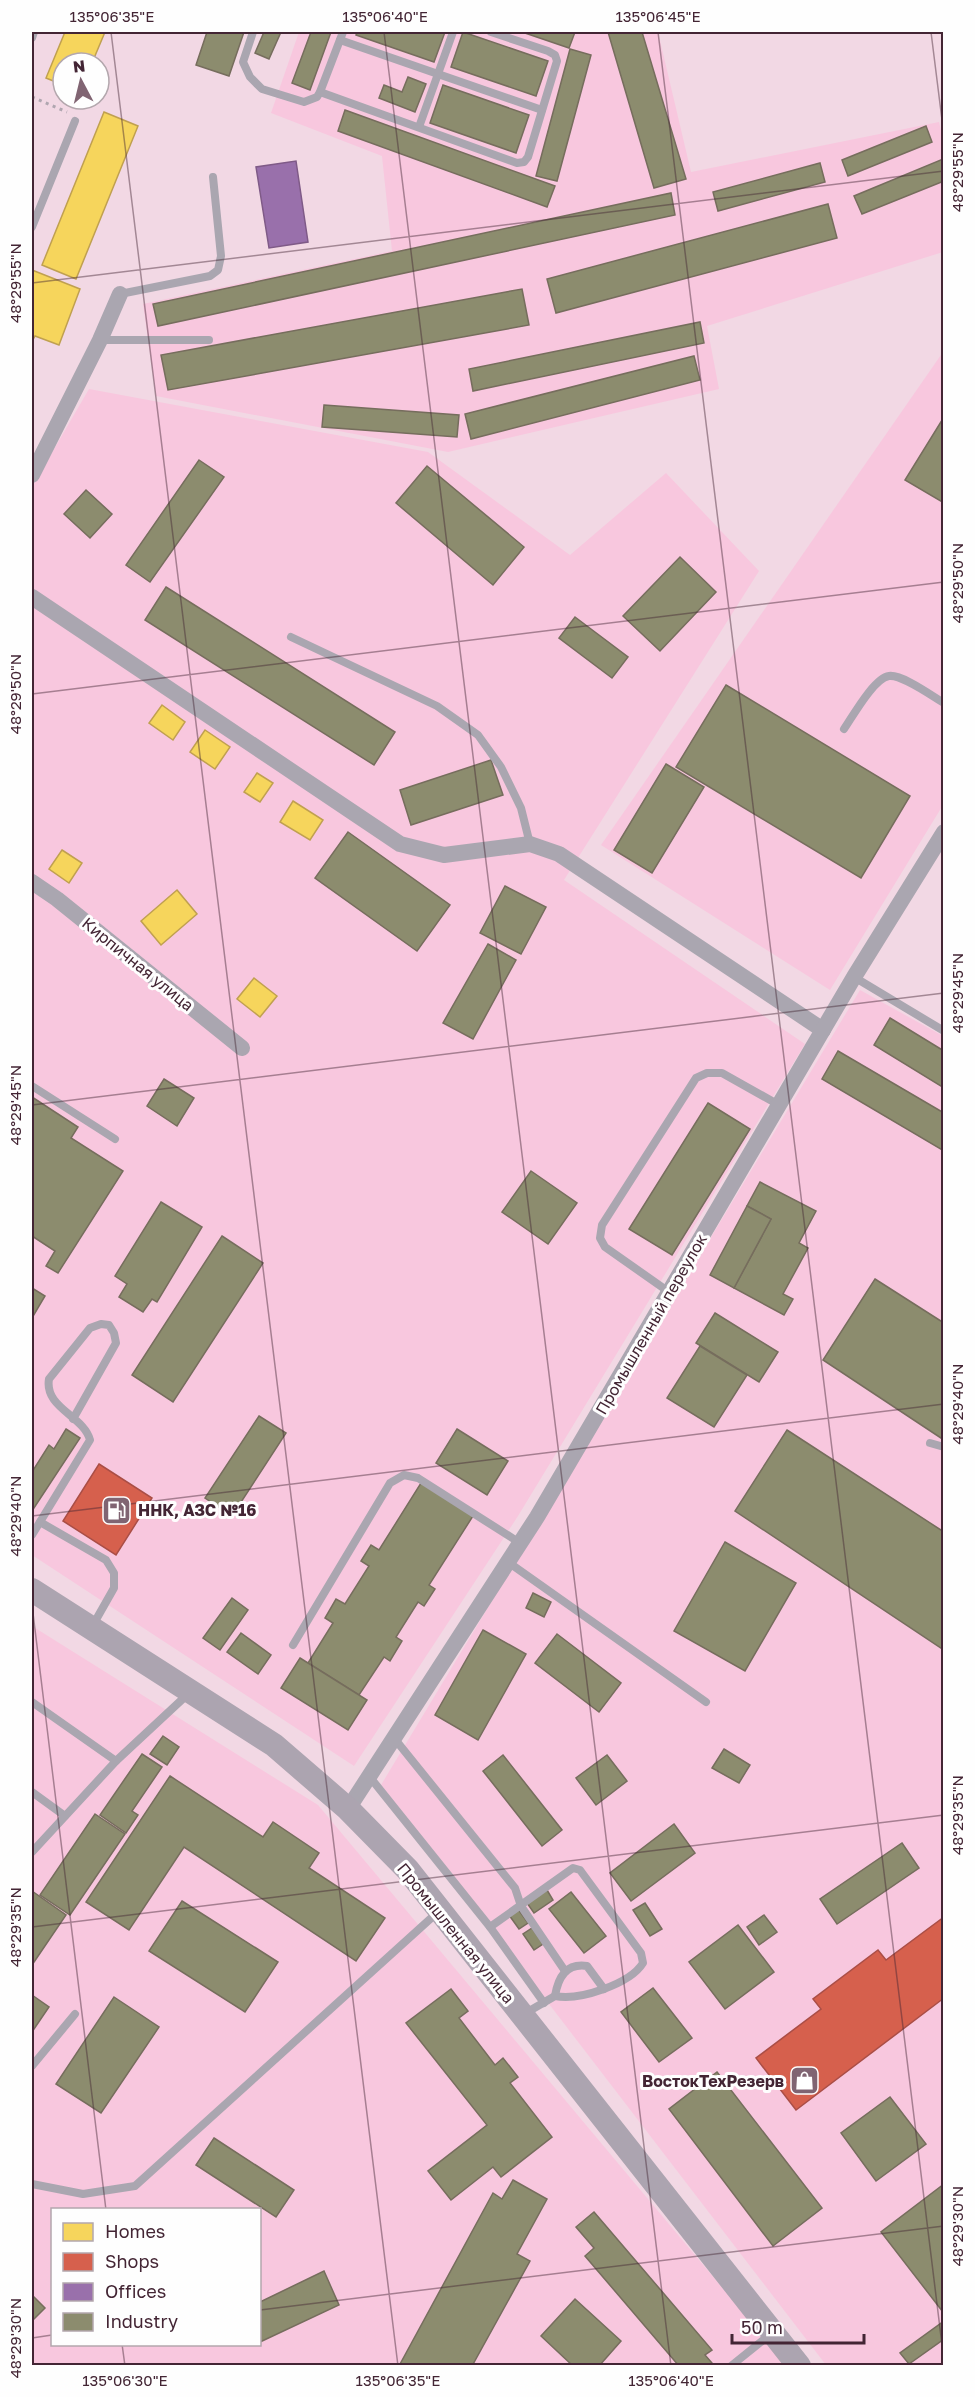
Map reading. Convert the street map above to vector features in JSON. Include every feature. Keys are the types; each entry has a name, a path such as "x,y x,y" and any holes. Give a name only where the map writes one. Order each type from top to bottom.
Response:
{"street":[{"path":"32,475 100,340 120,294"},
{"path":"32,597 400,844 444,855 530,844 559,854 823,1030"},
{"name":"Промышленный переулок","path":"348,1809 520,1543 854,978 944,832"},
{"name":"Кирпичная улица","path":"32,882 242,1048"},
{"name":"Промышленная улица","path":"32,1590 274,1745 348,1809 408,1870 799,2366"}],"lane":[{"path":"32,38 34,32"},
{"path":"253,32 243,62 245,69 262,89 304,102 317,97 320,92 342,36 438,74 542,110"},
{"path":"419,127 453,32"},
{"path":"320,92 517,163 524,162 528,157 557,61 555,55 491,32"},
{"path":"32,227 75,121"},
{"path":"120,294 210,276 218,270 221,256 213,177"},
{"path":"100,340 209,340"},
{"path":"291,637 438,705 478,735 501,768 521,808 530,844"},
{"path":"844,729 876,683 889,676 902,679 944,703"},
{"path":"854,978 944,1031"},
{"path":"669,1292 605,1247 600,1238 602,1225 696,1078 708,1073 722,1073 779,1105"},
{"path":"32,1086 115,1140"},
{"path":"32,1536 89,1443 90,1437 52,1398 47,1388 49,1379 90,1328 101,1324 109,1325 116,1343 73,1419"},
{"path":"930,1443 944,1447"},
{"path":"293,1645 390,1483 404,1475 418,1478 520,1543"},
{"path":"40,1522 106,1560 114,1573 114,1588 91,1628"},
{"path":"508,1562 706,1702"},
{"path":"32,1852 116,1761 190,1691"},
{"path":"32,1702 116,1761"},
{"path":"394,1738 515,1888 521,1906 565,1971"},
{"path":"369,1776 490,1927 543,2003"},
{"path":"32,1792 65,1816"},
{"path":"490,1927 573,1868 580,1870 641,1953 643,1963 639,1969 604,1989 567,1998 555,1996 522,2016"},
{"path":"32,2184 84,2194 135,2186 440,1911"},
{"path":"555,1996 557,1986 565,1971 578,1965 587,1966 604,1989"},
{"path":"32,2066 75,2014"},
{"path":"731,2366 772,2332"}],"path":[{"path":"32,97 72,114 75,121"}],"shaded area":[{"path":"299,32 658,32 691,172 939,122 943,139 943,252 707,326 719,389 448,452 156,396 143,304 392,251 382,156 271,113"},
{"path":"943,352 943,805 830,990 601,845"},
{"path":"89,389 428,452 570,555 666,473 759,571 564,880 805,1044 518,1516 354,1766 32,1555 32,487"},
{"path":"860,990 943,1036 943,2365 826,2365 381,1785"},
{"path":"32,1626 318,1805 787,2365 32,2365"}],"building: Homes":[{"path":"65,32 105,32 97,51 57,51"},
{"path":"51,66 51,80 46,78"},
{"path":"104,112 138,126 76,279 42,265"},
{"path":"32,270 80,289 59,345 35,336 32,341"},
{"path":"162,705 185,722 173,740 149,723"},
{"path":"205,730 230,747 215,769 190,752"},
{"path":"257,773 273,783 260,802 244,792"},
{"path":"293,801 323,820 310,840 280,822"},
{"path":"62,850 82,863 69,883 49,869"},
{"path":"177,890 197,914 161,945 141,921"},
{"path":"254,978 277,996 260,1017 237,999"}],"building: Shops":[{"path":"99,1464 152,1498 116,1555 63,1521"},
{"path":"944,1917 944,1998 796,2110 756,2058 821,2009 813,1999 878,1950 886,1960"}],"building: Offices":[{"path":"296,161 308,242 269,248 256,167"}],"building: Industry":[{"path":"207,32 244,32 229,76 196,65"},
{"path":"264,32 281,32 269,59 255,53"},
{"path":"311,32 331,32 310,90 292,83"},
{"path":"357,32 445,32 434,62 356,35"},
{"path":"463,32 548,61 536,96 451,67"},
{"path":"522,32 575,32 569,48"},
{"path":"608,32 642,32 686,179 654,188"},
{"path":"570,49 591,55 557,181 536,176"},
{"path":"408,77 426,84 415,112 379,98 384,85 402,92"},
{"path":"443,85 529,115 516,153 430,123"},
{"path":"345,110 555,186 547,207 338,131"},
{"path":"926,126 932,142 848,176 842,160"},
{"path":"943,159 944,181 862,214 854,196"},
{"path":"820,163 825,182 718,211 713,192"},
{"path":"671,193 675,215 158,326 153,304"},
{"path":"828,204 837,238 556,313 547,279"},
{"path":"522,289 529,325 168,390 161,355"},
{"path":"700,322 704,343 473,391 469,369"},
{"path":"694,356 700,380 471,439 465,414"},
{"path":"324,405 459,415 457,437 322,427"},
{"path":"944,417 944,503 905,480"},
{"path":"199,460 224,477 150,582 126,565"},
{"path":"427,466 524,547 493,585 396,503"},
{"path":"86,490 112,514 90,538 64,514"},
{"path":"680,557 716,592 660,651 623,616"},
{"path":"166,587 395,732 374,765 145,620"},
{"path":"575,617 628,657 612,678 559,638"},
{"path":"726,685 910,796 861,878 676,767"},
{"path":"491,760 503,795 411,825 400,790"},
{"path":"666,764 704,787 652,873 614,850"},
{"path":"348,832 450,905 417,951 315,878"},
{"path":"505,886 546,907 521,954 480,933"},
{"path":"488,944 516,960 473,1039 443,1023"},
{"path":"890,1018 944,1051 944,1088 874,1045"},
{"path":"838,1051 944,1113 944,1151 822,1079"},
{"path":"164,1079 194,1098 177,1126 147,1106"},
{"path":"32,1097 78,1127 71,1138 123,1171 58,1273 46,1266 55,1251 32,1236"},
{"path":"708,1103 750,1129 672,1255 629,1229"},
{"path":"531,1171 577,1203 548,1244 502,1212"},
{"path":"760,1182 816,1211 799,1243 808,1248 783,1294 793,1299 784,1315 734,1288 771,1219 747,1206"},
{"path":"161,1202 202,1227 157,1302 152,1299 143,1312 119,1297 127,1284 115,1276"},
{"path":"747,1206 771,1219 734,1288 710,1275"},
{"path":"222,1236 263,1263 173,1402 132,1375"},
{"path":"875,1279 944,1323 944,1440 823,1360"},
{"path":"32,1288 45,1296 32,1318"},
{"path":"715,1313 778,1352 759,1382 696,1343"},
{"path":"700,1346 747,1375 714,1427 667,1398"},
{"path":"259,1416 286,1433 232,1516 205,1498"},
{"path":"66,1429 80,1438 32,1511 32,1472 49,1445 54,1449"},
{"path":"457,1429 508,1461 487,1495 436,1463"},
{"path":"787,1430 944,1532 944,1650 735,1511"},
{"path":"421,1483 473,1516 429,1585 435,1589 424,1606 418,1602 396,1637 402,1641 390,1661 384,1657 359,1695 308,1663 333,1623 325,1618 336,1599 345,1604 369,1566 361,1561 371,1545 379,1550"},
{"path":"725,1542 796,1583 745,1671 674,1631"},
{"path":"533,1593 551,1602 544,1617 526,1608"},
{"path":"232,1598 248,1610 220,1650 203,1638"},
{"path":"483,1630 526,1654 478,1740 435,1715"},
{"path":"241,1633 271,1655 258,1674 227,1652"},
{"path":"557,1634 621,1683 599,1712 535,1663"},
{"path":"300,1658 367,1700 348,1730 281,1688"},
{"path":"163,1736 179,1747 167,1765 150,1754"},
{"path":"724,1749 750,1765 739,1783 712,1768"},
{"path":"142,1754 162,1767 132,1811 138,1815 126,1833 100,1815"},
{"path":"503,1755 562,1830 542,1846 483,1771"},
{"path":"607,1755 627,1781 596,1805 576,1778"},
{"path":"170,1776 263,1837 273,1822 319,1853 309,1868 385,1918 356,1961 184,1847 129,1930 86,1902"},
{"path":"95,1814 125,1834 70,1915 40,1895"},
{"path":"674,1824 695,1853 631,1901 610,1873"},
{"path":"902,1843 919,1868 837,1924 820,1899"},
{"path":"547,1890 553,1900 534,1913 527,1903"},
{"path":"32,1891 66,1915 32,1965"},
{"path":"571,1892 606,1936 584,1953 549,1909"},
{"path":"182,1901 278,1962 245,2012 149,1951"},
{"path":"645,1903 662,1929 650,1936 633,1910"},
{"path":"518,1909 528,1923 519,1929 509,1915"},
{"path":"764,1915 777,1932 759,1945 747,1927"},
{"path":"738,1925 774,1972 725,2009 689,1962"},
{"path":"532,1928 543,1944 534,1950 523,1934"},
{"path":"653,1988 692,2038 659,2062 621,2012"},
{"path":"451,1989 468,2011 459,2018 495,2065 503,2058 518,2077 510,2083 552,2137 501,2177 493,2167 451,2200 428,2171 487,2125 406,2023"},
{"path":"32,1995 49,2007 32,2032"},
{"path":"114,1997 159,2027 101,2113 56,2084"},
{"path":"717,2072 822,2208 773,2246 669,2109"},
{"path":"890,2097 926,2144 876,2181 841,2133"},
{"path":"214,2138 294,2190 276,2217 196,2165"},
{"path":"513,2180 547,2199 517,2254 530,2261 472,2366 399,2366 493,2193 502,2199"},
{"path":"944,2184 944,2311 943,2312 881,2232"},
{"path":"594,2212 712,2350 705,2355 712,2363 710,2366 679,2366 585,2256 594,2248 576,2227"},
{"path":"324,2271 339,2305 261,2342 261,2302"},
{"path":"32,2295 45,2308 32,2321"},
{"path":"575,2299 621,2341 599,2366 573,2366 541,2336"},
{"path":"944,2321 944,2339 909,2364 900,2353"}],"place":[{"name":"ННК, АЗС №16","path":"117,1510"},
{"name":"ВостокТехРезерв","path":"805,2081"}]}
